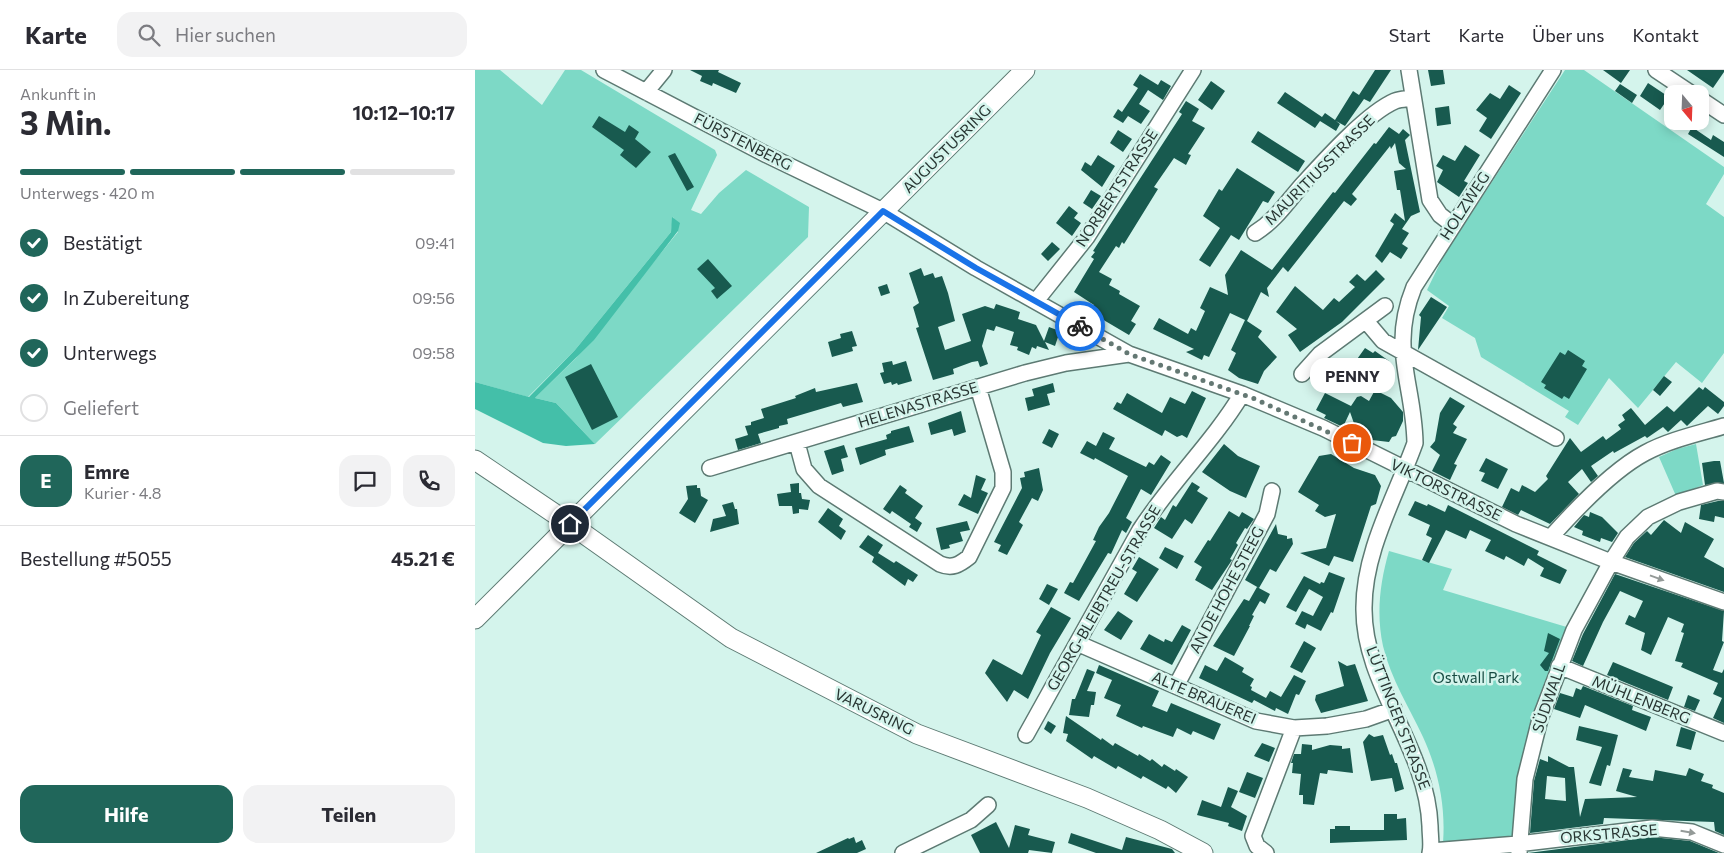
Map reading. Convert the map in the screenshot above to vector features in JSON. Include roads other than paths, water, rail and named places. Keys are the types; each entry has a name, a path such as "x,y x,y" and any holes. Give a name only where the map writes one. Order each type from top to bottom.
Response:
{"main road":[{"name":"AUGUSTUSRING","path":"475,619 1025,70"},
{"name":"VARUSRING","path":"475,460 570,524 731,638 917,734 1087,798 1160,830 1203,853"}],"street":[{"name":"FÜRSTENBERG","path":"604,70 767,155 883,211"},
{"path":"646,92 664,70"},
{"name":"NORBERTSTRASSE","path":"1036,301 1087,237 1193,70"},
{"path":"1409,70 1430,200 1440,216 1453,224"},
{"name":"HOLZWEG","path":"1406,470 1415,443 1415,425 1402,351 1405,309 1414,287 1453,224 1553,70"},
{"path":"1657,70 1679,85"},
{"name":"MAURITIUSSTRASSE","path":"1255,233 1272,222 1303,184 1348,138 1378,112 1395,101 1413,98"},
{"path":"1709,105 1724,115"},
{"name":"VIKTORSTRASSE","path":"883,211 1129,354 1242,394 1323,428 1516,524 1611,562 1724,602"},
{"path":"1302,374 1320,354 1385,306"},
{"path":"1366,321 1383,341 1556,438"},
{"name":"HELENASTRASSE","path":"710,468 978,387 1066,363 1129,354"},
{"path":"797,443 804,469 819,486 940,564 949,568 960,565 969,557 1003,488 1003,472 978,387"},
{"name":"GEORG-BLEIBTREU-STRASSE","path":"1026,735 1157,503 1231,412 1242,394"},
{"path":"1551,537 1575,510 1643,454 1667,443 1724,426"},
{"name":"LÜTTINGER STRASSE","path":"1406,470 1375,549 1365,582 1364,611 1369,647 1379,678 1419,766 1429,802 1431,852"},
{"name":"AN DE HOHE STEEG","path":"1176,686 1267,514 1272,491"},
{"name":"SÜDWALL","path":"1519,848 1525,778 1540,719 1574,630 1611,562 1627,537 1648,517 1679,502 1717,491 1724,492"},
{"name":"ALTE BRAUEREI","path":"1077,643 1256,721 1294,728 1349,723 1394,709"},
{"name":"MÜHLENBERG","path":"1559,666 1724,733"},
{"path":"1266,853 1257,846 1253,836 1294,728"},
{"path":"903,853 971,820 988,805"},
{"name":"ORKSTRASSE","path":"1431,852 1519,848 1652,828 1692,832 1724,845"}],"place":[{"name":"PENNY","path":"1352,443"}],"park label":[{"name":"Ostwall Park","path":"1476,678"}]}
